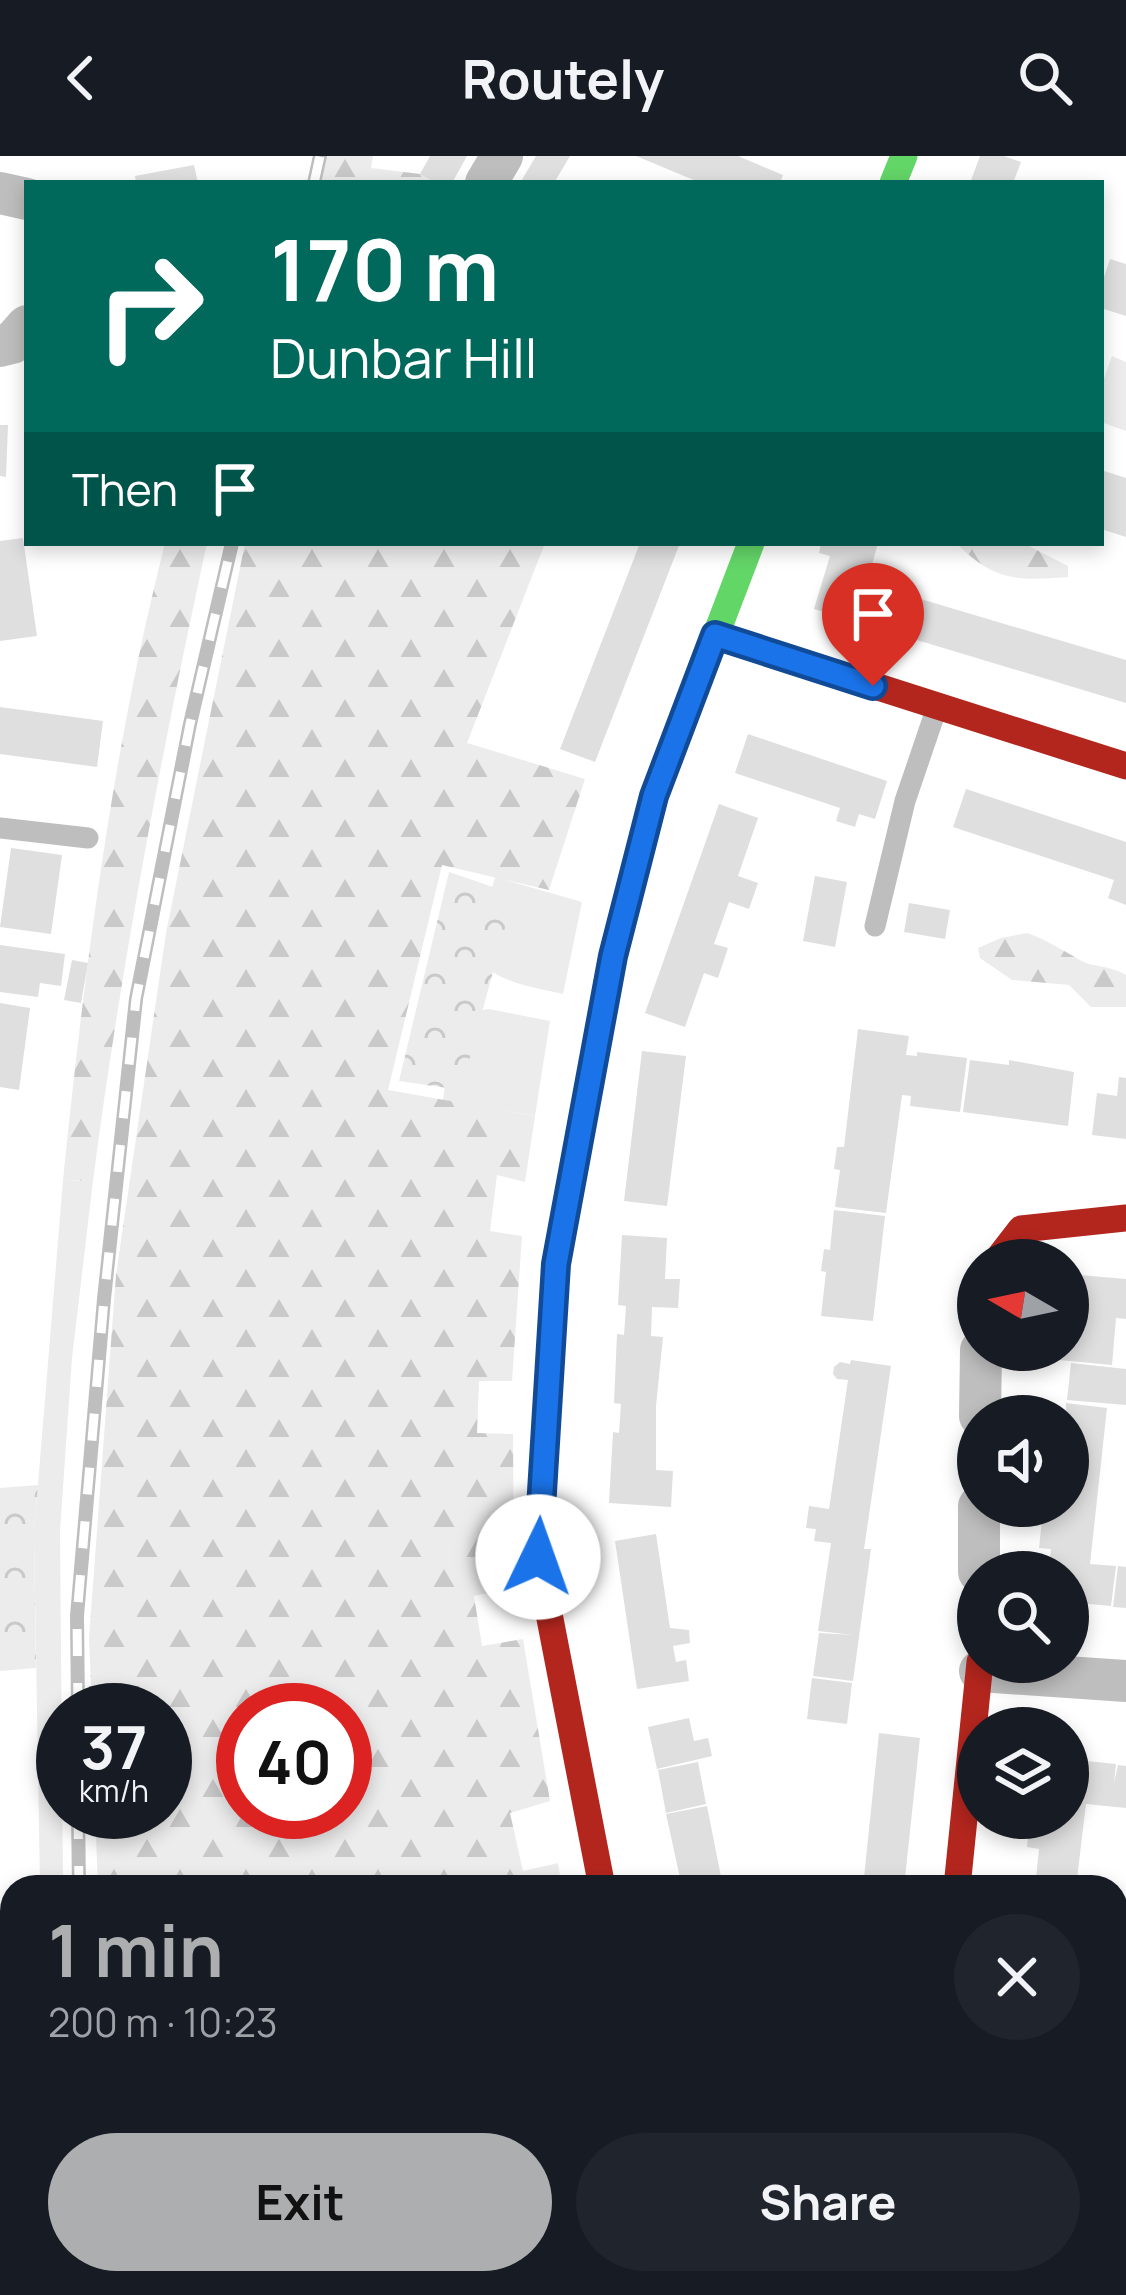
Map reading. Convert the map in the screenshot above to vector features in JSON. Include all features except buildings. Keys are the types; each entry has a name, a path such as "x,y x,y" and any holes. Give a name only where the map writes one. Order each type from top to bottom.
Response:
{"street":[{"path":"0,346 11,343 24,329"},
{"path":"600,1875 538,1557 556,1264 619,933 654,796 750,546"},
{"path":"715,635 1126,766"},
{"path":"1013,1239 1021,1229 1126,1218"},
{"path":"1089,1677 1126,1681"},
{"path":"958,1875 978,1683"}],"lane":[{"path":"875,926 905,801 938,706"},
{"path":"0,828 88,838"}],"green space":[{"path":"326,156 373,156 371,168 420,174 431,180 321,180"},
{"path":"1112,356 1126,362 1126,431 1104,423 1104,379"},
{"path":"164,546 206,546 143,861 93,1181 63,1180 102,860"},
{"path":"244,546 544,546 467,743 585,779 549,890 442,865 388,1090 535,1116 525,1182 497,1175 490,1231 522,1236 512,1381 479,1381 477,1433 513,1434 514,1588 474,1596 482,1646 523,1639 550,1801 510,1813 523,1871 558,1863 560,1875 98,1875 96,1839 192,1839 192,1683 91,1683 89,1638 116,1275 166,933"},
{"path":"959,546 1029,546 1068,566 1068,577 1007,576"},
{"path":"449,872 514,894 461,1090 399,1081"},
{"path":"495,877 582,902 563,994 504,978 473,957"},
{"path":"1027,933 1085,962 1126,975 1126,1007 1091,1007 1069,985 1012,980 980,958 978,948"},
{"path":"480,1010 550,1021 535,1116 443,1100 451,1035"},
{"path":"63,1180 93,1181 72,1358 60,1531 61,1683 37,1683 34,1533"},
{"path":"38,1485 36,1668 0,1671 0,1488"},
{"path":"39,1839 63,1839 63,1875 40,1875"}],"railway":[{"path":"315,180 320,156"},
{"path":"78,1683 77,1616 104,1299 136,999 190,724 231,546"},
{"path":"78,1839 79,1875"}],"traffic: fast":[{"path":"894,180 904,156"},
{"path":"593,1062 613,956 654,797 750,546"}],"traffic: jam":[{"path":"715,635 1126,766"},
{"path":"593,1062 556,1264 538,1557 600,1875"},
{"path":"1013,1239 1021,1229 1126,1218"},
{"path":"958,1875 978,1683"}],"route":[{"path":"538,1557 556,1264 613,956 654,796 715,635 873,686"}]}
